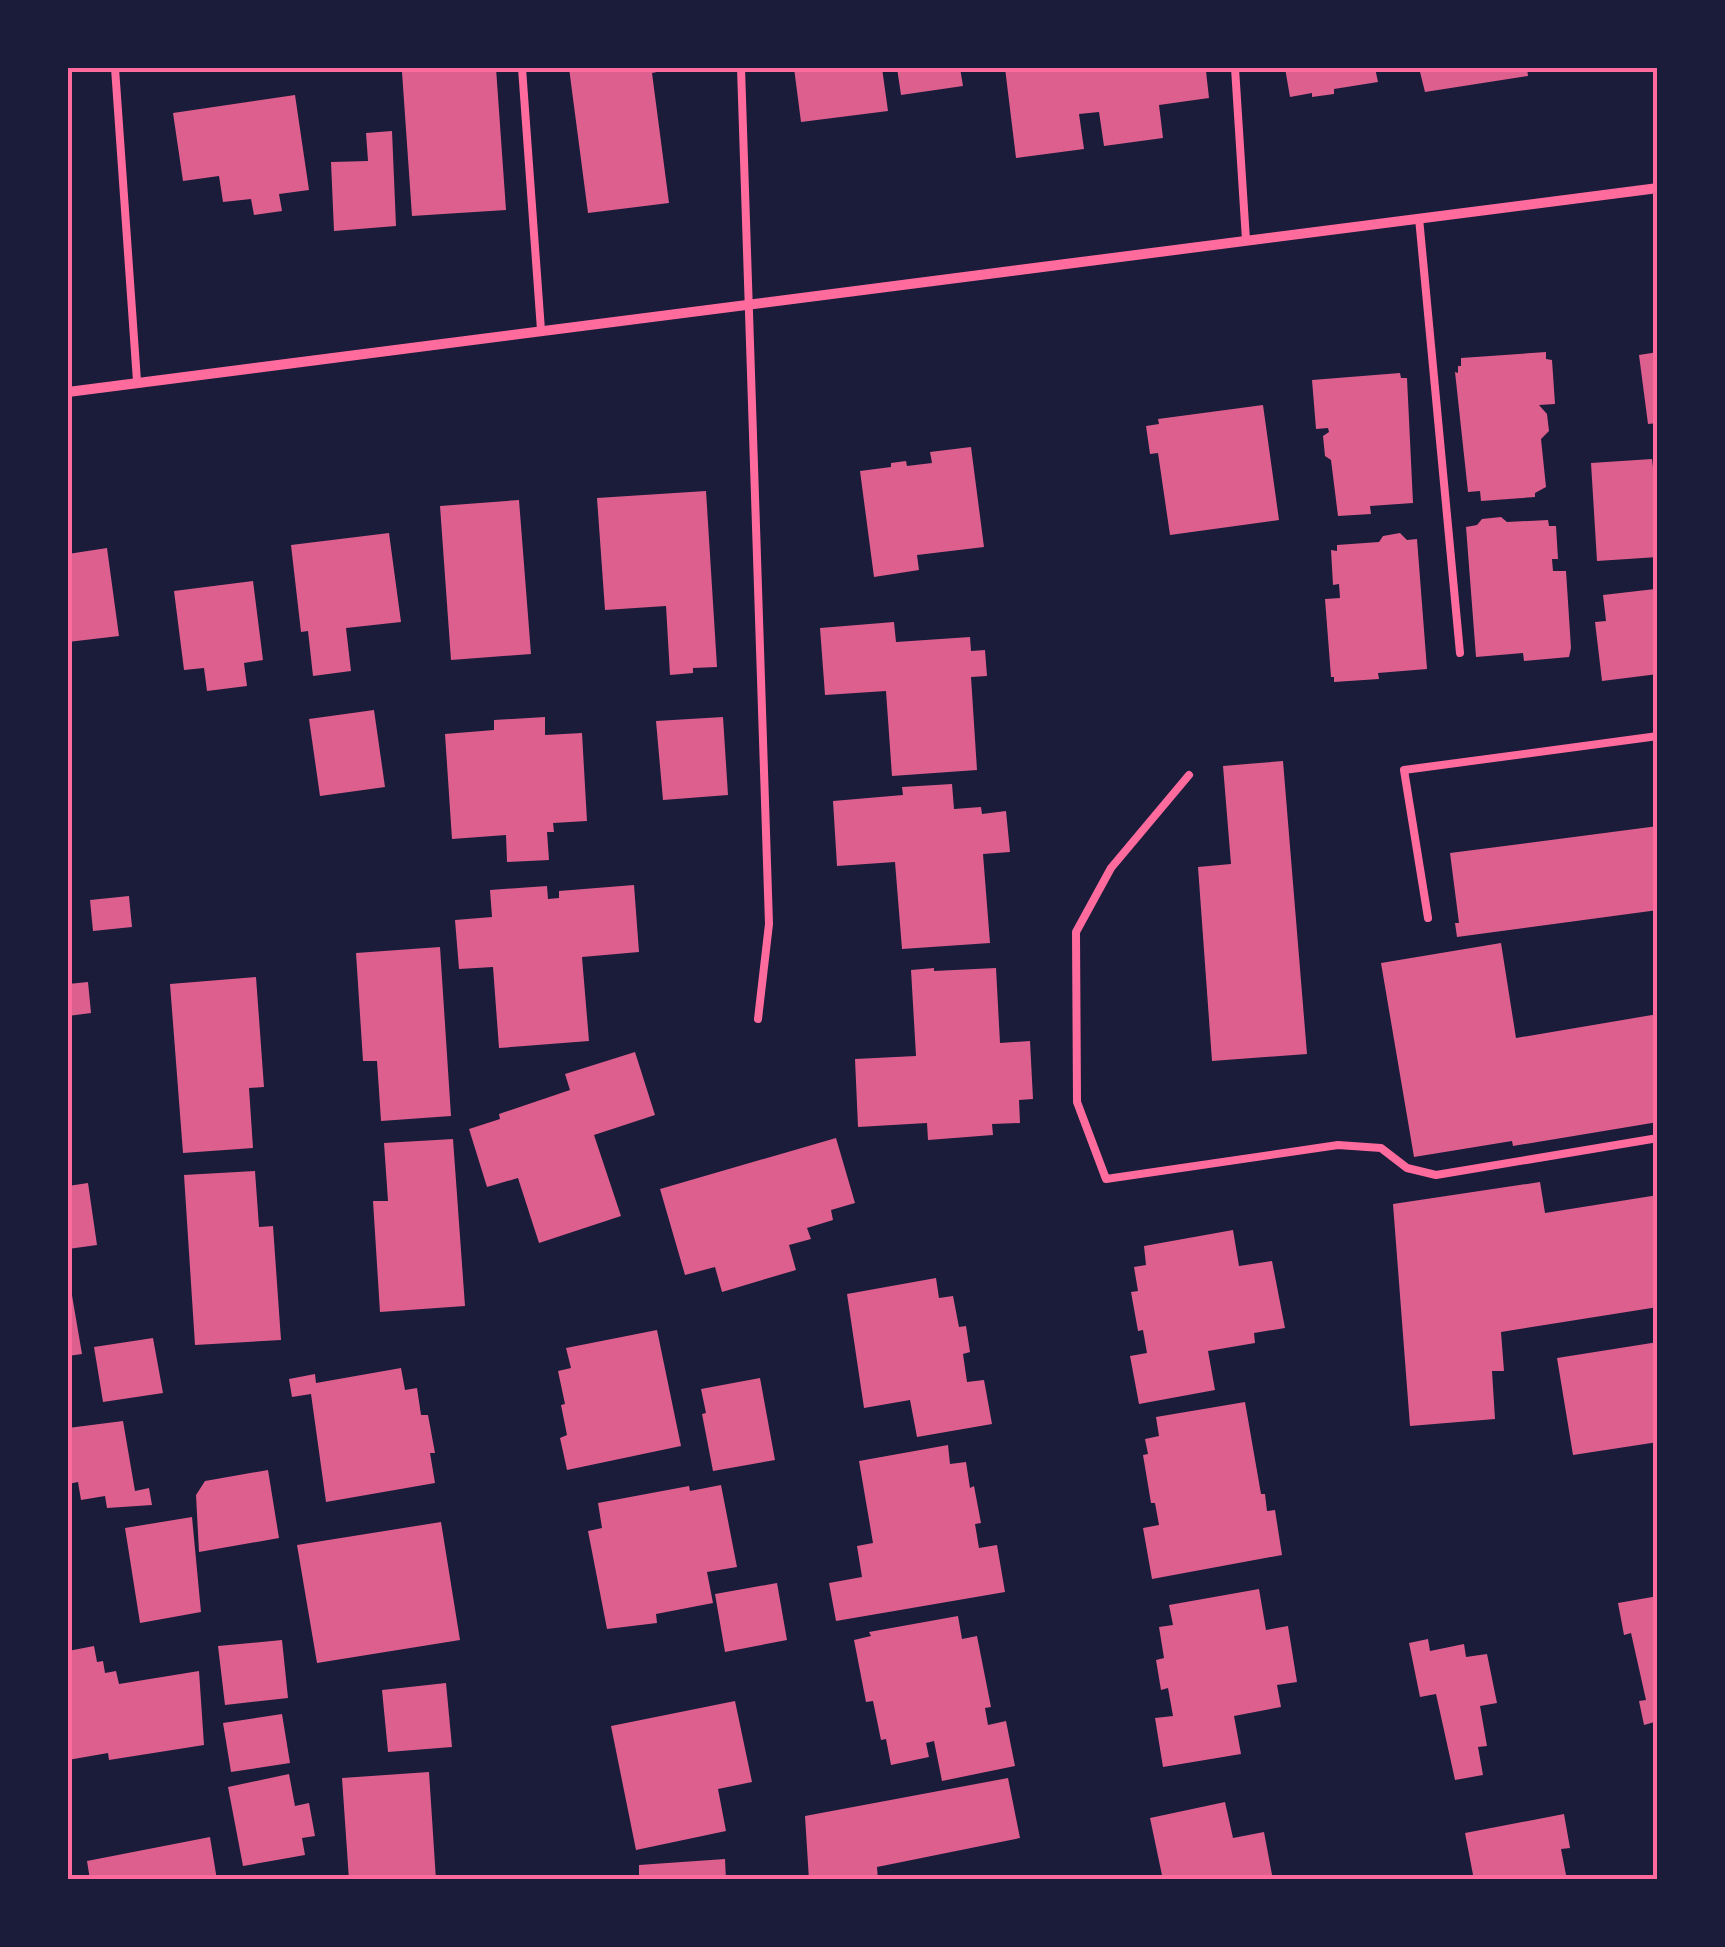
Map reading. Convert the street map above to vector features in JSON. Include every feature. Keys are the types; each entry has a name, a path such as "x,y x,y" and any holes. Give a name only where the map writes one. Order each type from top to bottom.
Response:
{"street":[{"path":"68,392 1658,188"}],"lane":[{"path":"114,68 137,381"},
{"path":"522,68 541,330"},
{"path":"740,68 769,924 758,1018"},
{"path":"1236,68 1246,240"},
{"path":"1419,218 1460,653"},
{"path":"1428,918 1404,770 1658,736"},
{"path":"1189,775 1111,868 1076,932 1076,1102 1106,1179 1338,1145 1381,1148 1407,1168 1436,1175 1658,1138"}],"building":[{"path":"496,68 506,210 412,216 402,72"},
{"path":"569,68 677,68 652,73 669,203 588,213"},
{"path":"794,68 882,68 888,111 801,122"},
{"path":"897,68 960,68 963,86 901,95"},
{"path":"1005,68 1186,68 1187,72 1206,71 1209,98 1159,105 1163,138 1104,146 1099,112 1079,114 1084,149 1016,158"},
{"path":"1285,68 1375,68 1378,82 1334,89 1334,94 1290,97"},
{"path":"1419,68 1527,68 1528,76 1425,92"},
{"path":"295,95 309,190 279,194 282,211 254,215 251,199 223,202 219,176 183,181 173,113"},
{"path":"392,131 396,226 334,231 331,162 368,161 366,133"},
{"path":"1546,352 1546,359 1552,360 1555,404 1539,405 1547,414 1549,431 1541,439 1546,487 1535,497 1481,501 1480,491 1468,492 1455,372 1461,366 1461,358"},
{"path":"1658,352 1658,423 1648,424 1639,355"},
{"path":"1400,373 1401,378 1407,378 1413,503 1370,506 1371,514 1338,516 1331,460 1325,456 1323,436 1329,432 1328,428 1316,429 1312,380"},
{"path":"1263,405 1279,520 1170,535 1158,453 1150,454 1146,426 1159,424 1158,419"},
{"path":"971,447 984,547 917,555 919,570 874,577 860,471 906,461 907,466 932,463 930,452"},
{"path":"1652,459 1658,507 1658,557 1597,561 1591,463"},
{"path":"706,491 717,667 693,668 693,673 670,675 666,606 605,610 597,498"},
{"path":"519,500 531,654 451,660 440,506"},
{"path":"1501,517 1507,522 1548,520 1549,526 1556,526 1558,559 1552,559 1553,571 1566,571 1569,657 1524,661 1523,653 1476,657 1466,527 1477,525 1482,519"},
{"path":"389,533 401,622 346,628 351,671 313,676 308,631 301,632 291,545"},
{"path":"1400,533 1407,540 1417,539 1427,669 1378,673 1379,679 1334,682 1325,599 1340,598 1339,584 1333,585 1331,550 1337,551 1337,545 1379,542 1383,536"},
{"path":"107,548 119,636 68,642 68,554"},
{"path":"253,581 263,660 244,663 247,686 207,691 204,668 184,670 174,591"},
{"path":"1655,589 1658,674 1602,681 1595,622 1606,621 1603,595"},
{"path":"894,622 896,642 970,637 971,651 985,650 987,676 971,677 977,770 892,776 886,691 825,695 820,628"},
{"path":"374,710 385,787 320,796 309,719"},
{"path":"545,717 545,735 582,733 587,821 553,823 554,832 547,832 549,860 507,862 506,835 452,839 445,734 494,730 494,720"},
{"path":"723,717 728,795 663,800 656,721"},
{"path":"1283,761 1307,1054 1212,1061 1198,867 1231,864 1223,766"},
{"path":"952,784 954,809 981,807 982,814 1006,811 1010,852 983,854 990,943 902,949 895,862 837,866 833,801 903,795 902,787"},
{"path":"1658,826 1658,910 1457,937 1455,923 1459,923 1450,853"},
{"path":"634,885 639,952 582,957 589,1041 499,1048 493,967 459,969 455,920 492,917 490,890 547,886 548,899 559,898 559,891"},
{"path":"129,896 132,927 93,931 90,900"},
{"path":"1501,943 1516,1038 1658,1014 1658,1122 1513,1146 1512,1141 1414,1157 1381,963"},
{"path":"440,947 451,1116 381,1121 377,1061 363,1061 356,953"},
{"path":"996,968 1000,1043 1030,1041 1033,1099 1019,1100 1020,1123 992,1124 993,1135 928,1140 927,1123 858,1127 855,1059 916,1056 911,970"},
{"path":"256,977 264,1087 249,1088 253,1148 183,1153 170,984"},
{"path":"88,982 91,1013 68,1016 68,984"},
{"path":"635,1052 655,1115 594,1135 621,1216 539,1243 518,1178 487,1187 469,1129 500,1119 499,1114 570,1090 565,1074"},
{"path":"836,1138 855,1203 831,1210 833,1220 807,1228 811,1239 789,1245 796,1270 722,1292 715,1267 685,1275 660,1189"},
{"path":"453,1139 465,1306 380,1312 373,1201 388,1201 384,1143"},
{"path":"255,1171 259,1227 273,1226 281,1340 195,1345 184,1175"},
{"path":"1540,1182 1545,1213 1658,1195 1658,1307 1501,1332 1504,1371 1492,1371 1495,1419 1410,1426 1393,1204"},
{"path":"88,1183 97,1245 68,1249 68,1186"},
{"path":"1233,1230 1239,1266 1272,1261 1285,1328 1254,1333 1255,1343 1208,1351 1215,1390 1139,1404 1130,1356 1147,1353 1143,1330 1138,1331 1131,1292 1138,1291 1134,1267 1146,1265 1144,1246"},
{"path":"68,1272 82,1354 68,1356"},
{"path":"936,1278 939,1298 953,1296 959,1327 966,1326 970,1352 963,1354 967,1382 984,1380 992,1424 917,1437 910,1400 864,1408 847,1294"},
{"path":"657,1330 681,1446 567,1470 560,1438 567,1435 558,1371 571,1368 566,1348"},
{"path":"153,1338 163,1393 103,1402 94,1347"},
{"path":"1658,1342 1658,1442 1573,1455 1557,1358"},
{"path":"401,1368 405,1390 417,1388 421,1415 428,1415 435,1453 430,1453 435,1483 326,1502 311,1394 292,1397 289,1379 315,1374 316,1383"},
{"path":"760,1378 775,1460 713,1471 701,1389"},
{"path":"1245,1402 1261,1494 1265,1494 1267,1511 1275,1510 1282,1555 1152,1579 1143,1528 1159,1525 1143,1455 1148,1454 1145,1439 1159,1436 1156,1417"},
{"path":"123,1421 135,1491 149,1488 152,1505 107,1508 105,1496 81,1500 78,1482 68,1484 68,1428"},
{"path":"948,1445 950,1464 966,1462 981,1523 975,1524 979,1548 997,1545 1005,1592 836,1621 829,1583 862,1577 857,1546 873,1543 859,1461"},
{"path":"268,1470 279,1538 199,1552 196,1495 205,1481"},
{"path":"721,1485 737,1567 707,1572 713,1603 656,1614 657,1623 607,1629 588,1531 602,1528 598,1503 689,1486 690,1491"},
{"path":"192,1517 201,1612 140,1623 125,1528"},
{"path":"441,1522 460,1640 317,1663 297,1545"},
{"path":"777,1583 787,1640 725,1652 715,1594"},
{"path":"1259,1589 1266,1630 1288,1626 1297,1682 1277,1685 1281,1707 1234,1716 1241,1754 1163,1767 1155,1718 1173,1716 1168,1688 1161,1690 1156,1660 1164,1658 1159,1627 1173,1625 1169,1605"},
{"path":"1658,1596 1658,1721 1644,1725 1639,1701 1646,1700 1631,1633 1624,1635 1618,1603"},
{"path":"958,1616 962,1639 977,1636 991,1707 985,1708 988,1725 1006,1721 1015,1766 942,1781 934,1741 926,1743 929,1757 891,1765 873,1701 866,1702 854,1640 871,1636 869,1632"},
{"path":"1428,1639 1430,1651 1464,1644 1466,1657 1487,1654 1497,1703 1480,1706 1487,1746 1478,1747 1483,1775 1455,1780 1436,1694 1420,1697 1409,1643"},
{"path":"282,1640 288,1698 225,1705 218,1646"},
{"path":"94,1646 97,1662 103,1661 105,1673 116,1671 119,1684 199,1671 204,1745 109,1760 108,1753 68,1760 68,1651"},
{"path":"446,1683 452,1747 388,1752 382,1690"},
{"path":"735,1701 752,1782 718,1789 726,1831 636,1850 611,1726"},
{"path":"282,1714 290,1763 231,1772 223,1723"},
{"path":"429,1772 436,1880 349,1880 342,1778"},
{"path":"289,1774 295,1806 309,1803 315,1836 302,1838 305,1855 243,1866 228,1787"},
{"path":"1008,1778 1020,1838 877,1867 878,1880 809,1880 805,1816"},
{"path":"1225,1802 1233,1838 1264,1832 1273,1880 1163,1880 1150,1818"},
{"path":"1564,1814 1570,1848 1561,1849 1567,1880 1474,1880 1465,1833"},
{"path":"210,1837 217,1880 90,1880 87,1861"},
{"path":"725,1859 726,1880 639,1880 639,1865"}]}
